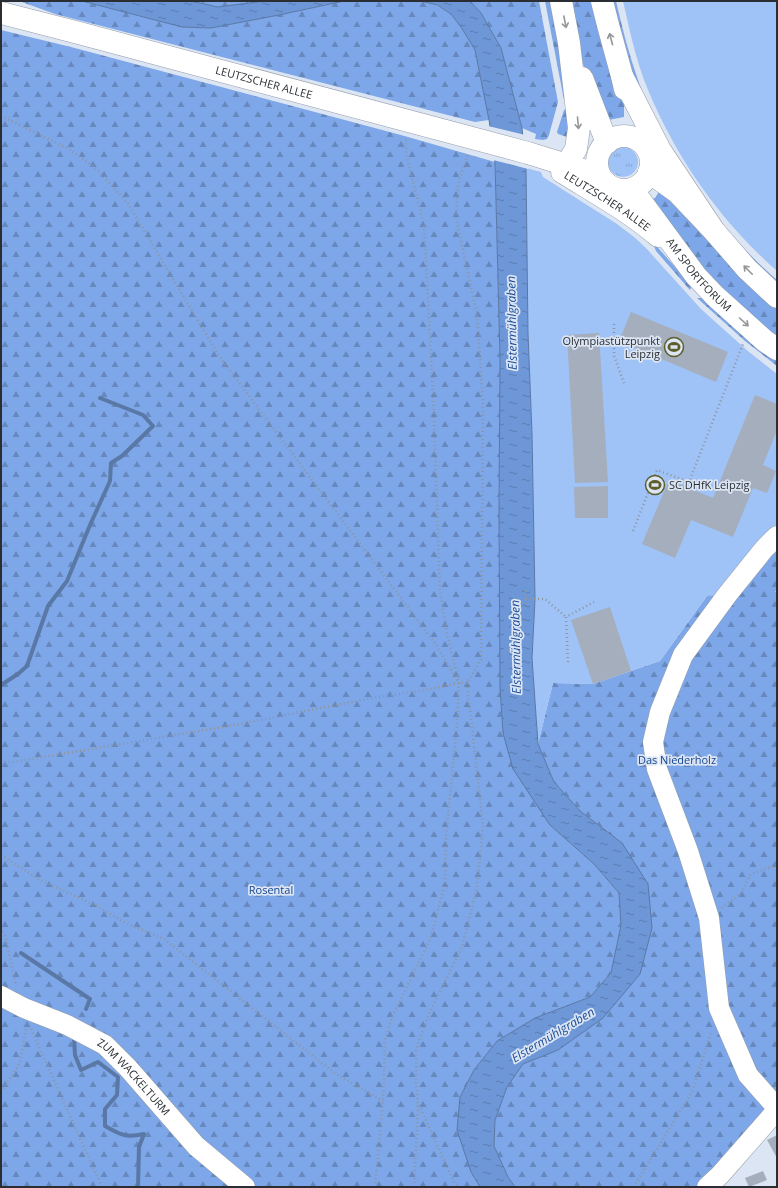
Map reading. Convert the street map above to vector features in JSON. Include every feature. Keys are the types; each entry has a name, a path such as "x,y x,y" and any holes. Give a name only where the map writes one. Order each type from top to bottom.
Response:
{"main road":[{"path":"561,1 569,43 579,128 576,149 571,157"},
{"path":"602,1 622,76 629,109 632,138"},
{"name":"LEUTZSCHER ALLEE","path":"1,13 528,153 601,158"},
{"path":"569,43 601,158 604,182 617,190 632,189 639,185 649,172 649,155 645,148 632,138 618,137 612,139 601,158"},
{"path":"622,76 660,150 714,230"},
{"name":"LEUTZSCHER ALLEE","path":"528,153 601,158"},
{"name":"LEUTZSCHER ALLEE","path":"528,153 560,170 647,227 660,238 696,276"},
{"path":"649,172 677,192 714,230 747,269 777,297"},
{"name":"AM SPORTFORUM","path":"632,189 696,276 714,296 750,328 777,349"}],"lane":[{"path":"708,1187 777,1109 748,1075 720,1008 709,918 688,851 656,768 653,742 660,712 683,655 727,595 777,536"},
{"name":"ZUM WACKELTURM","path":"1,996 24,1008 67,1026 105,1046 128,1068 196,1146 245,1187"}],"path":[{"path":"1,116 70,149 98,170 129,205 219,356 436,645 459,683"},
{"path":"375,1187 383,1101 385,1040 392,1017 430,940 445,883 446,837 457,724 459,683 447,634 440,591 433,393 424,226 406,153 407,121"},
{"path":"414,1187 418,1105 416,1084 416,1051 427,1018 462,947 477,887 483,826 467,684 481,660 483,402 477,314 456,218 458,184 466,163 481,141"},
{"path":"614,324 614,356 624,383"},
{"path":"687,487 750,328"},
{"path":"632,531 657,470 689,482"},
{"path":"526,591 526,605"},
{"path":"526,599 545,599 566,617 568,662"},
{"path":"566,617 594,602"},
{"path":"1,764 229,726 372,698 459,683 467,684"},
{"path":"1,855 40,880 97,906 126,923 164,939 336,1074 383,1101"},
{"path":"709,918 741,894 751,874 777,865"},
{"path":"1,928 6,939 15,981 24,1008"},
{"path":"634,1187 692,1092 720,1008"},
{"path":"1,1092 20,1063 27,1022 102,1187"},
{"path":"418,1105 454,1182 459,1187"}],"green space":[{"path":"19,1 82,1 182,27 211,28 344,1 421,1 436,5 451,14 475,50 489,120 475,122 55,14"},
{"path":"189,1 266,1 217,8"},
{"path":"470,1 539,1 558,102 547,139 535,139 536,134 522,128 501,48 481,13"},
{"path":"545,1 551,1 569,99 564,100"},
{"path":"567,1 596,1 624,103 624,117 603,121 582,62"},
{"path":"613,1 616,1 623,31 638,80 649,109 662,137 677,163 713,214 733,237 777,280 777,284 725,233 697,199 673,162 652,123 631,73"},
{"path":"623,1 777,1 777,271 735,230 699,184 683,159 669,134 644,80 635,51"},
{"name":"Rosental","path":"1,30 71,47 401,135 495,162 500,357 500,688 503,733 550,825 594,864 619,893 621,925 611,973 590,997 535,1018 497,1041 474,1070 460,1097 471,1172 480,1187 1,1187"},
{"path":"566,109 570,138 558,134 557,132 564,110"},
{"path":"623,147 634,151 638,162 634,173 623,177 612,173 608,162 612,151"},
{"name":"SC DHfK Leipzig","path":"526,168 541,172 543,177 617,224 634,237 645,247 701,309 749,352 777,374 777,536 727,595 707,596 660,661 593,684 553,683 538,744 532,658 535,599 532,434 528,333"},
{"path":"661,187 777,306 777,341 714,285 647,203 656,197"},
{"path":"652,241 692,286 690,290 656,251"},
{"path":"697,298 703,298 777,361 777,366 745,341"},
{"name":"Das Niederholz","path":"777,536 777,590 775,592 777,592 777,1126 775,1126 712,1187 515,1187 508,1177 494,1146 495,1120 507,1087 523,1064 558,1050 640,974 622,843 580,811 554,782 538,744 553,683 593,684 660,661 707,596"}],"water":[{"path":"82,1 189,1 217,7 266,1 344,1 211,28 182,27"},
{"name":"Elstermühlgraben","path":"421,1 470,1 481,13 501,48 522,128 526,168 528,333 532,434 535,599 532,658 538,744 554,782 580,811 622,843 648,884 652,928 640,974 603,1018 558,1050 523,1064 507,1087 495,1120 494,1146 508,1177 515,1187 480,1187 471,1172 457,1130 460,1097 474,1070 497,1041 535,1018 590,997 611,973 621,925 619,893 594,864 550,825 513,769 503,733 500,688 500,357 495,162 489,120 475,50 451,14 437,5"}],"pier":[{"path":"488,126 525,135 528,169 493,160"}],"building":[{"name":"Olympiastützpunkt Leipzig","path":"631,312 728,352 716,382 619,341"},
{"path":"599,333 608,482 575,483 567,335"},
{"path":"755,395 777,404 777,430 763,465 776,471 767,493 753,488 733,537 691,520 675,558 642,544 669,480 713,498"},
{"path":"608,486 608,518 575,518 574,487"},
{"path":"610,607 631,671 593,684 571,620"},
{"path":"777,1135 777,1158 767,1140"},
{"path":"763,1171 767,1180 749,1187 745,1178"}],"waterway":[{"path":"1,685 27,666 48,606 67,581 110,481 111,463 122,456 153,426 143,415 100,398"},
{"path":"21,953 90,999 86,1009"},
{"path":"74,1038 75,1055 81,1070 98,1062 118,1077 117,1095 105,1109 105,1126 123,1135 132,1136 144,1134 139,1147 138,1187"}],"place":[{"name":"Olympiastützpunkt Leipzig","path":"674,347"},
{"name":"SC DHfK Leipzig","path":"655,485"}]}
